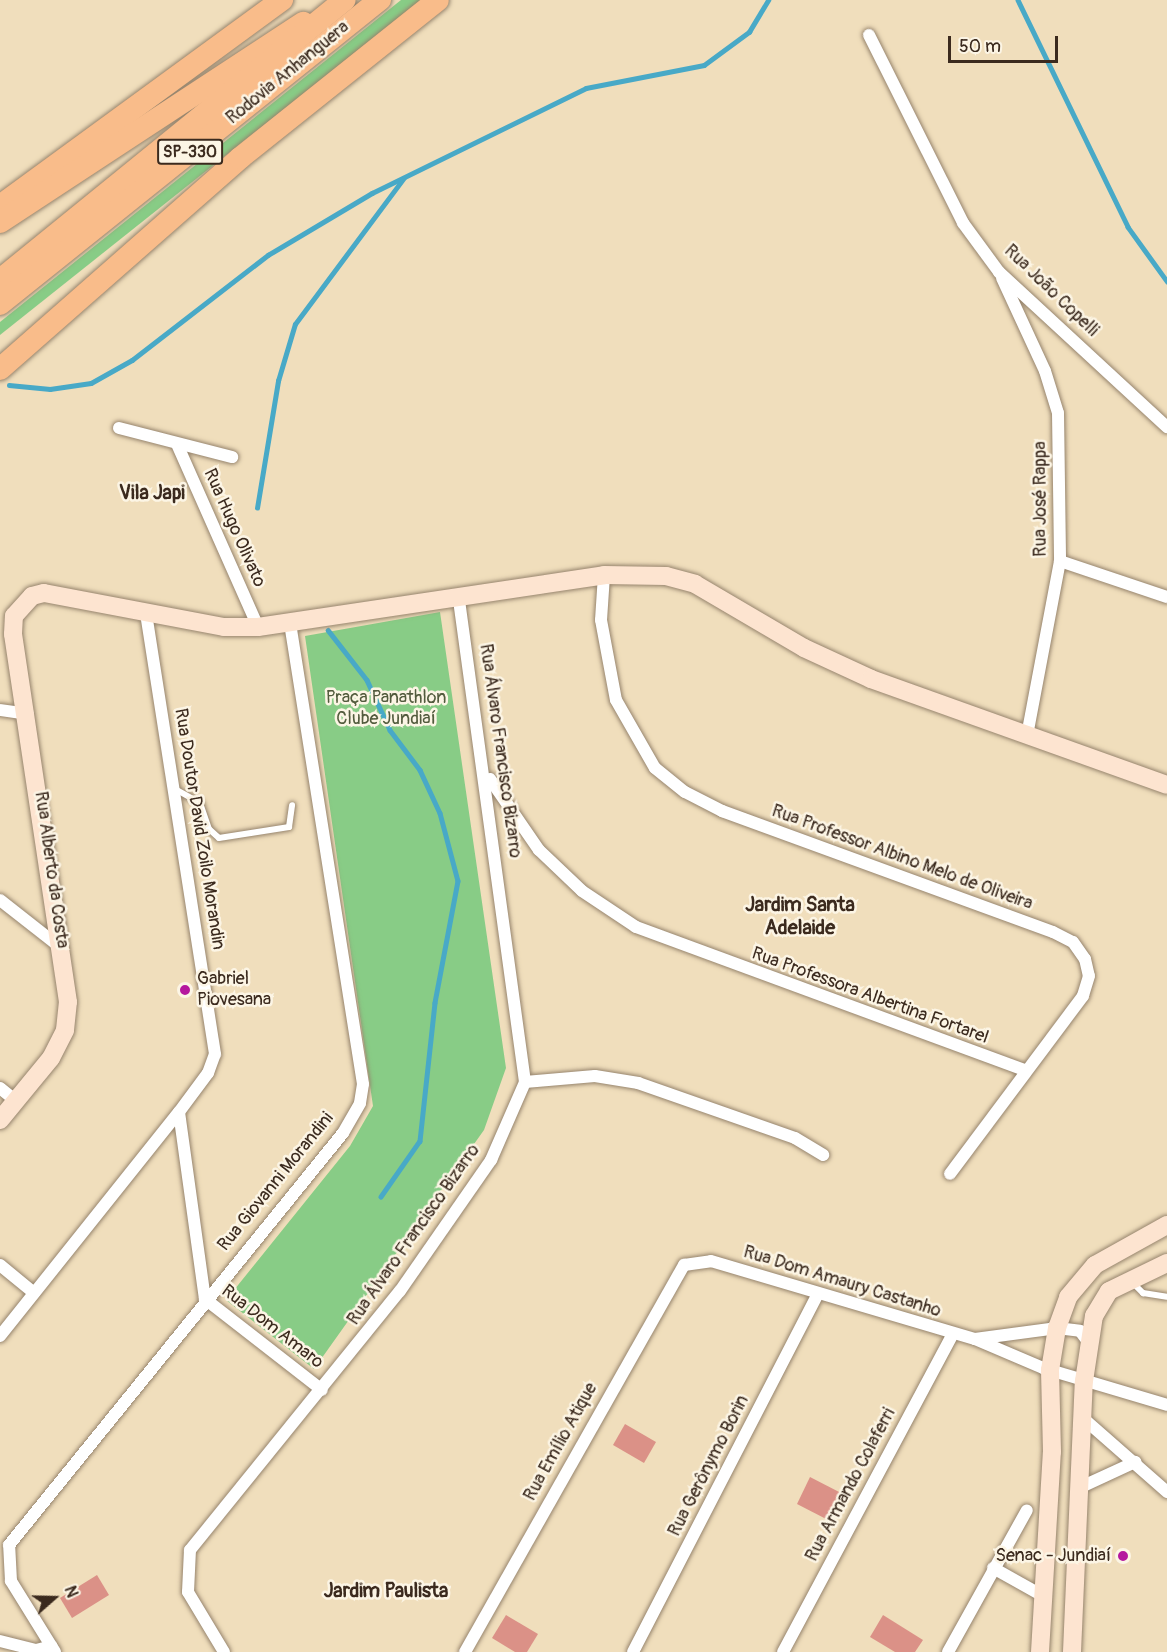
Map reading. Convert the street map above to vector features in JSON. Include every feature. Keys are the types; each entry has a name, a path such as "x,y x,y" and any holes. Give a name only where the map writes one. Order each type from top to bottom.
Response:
{"highway":[{"path":"0,206 282,0"},
{"path":"0,222 339,0"},
{"name":"Rodovia Anhanguera","path":"0,280 345,0"},
{"name":"Rodovia Anhanguera","path":"0,304 380,0"},
{"path":"0,350 438,0"},
{"path":"0,369 240,158"}],"street":[{"name":"Rua João Copelli","path":"869,35 963,223 999,272 1167,427"},
{"name":"Rua José Rappa","path":"999,272 1045,371 1058,413 1060,561 1027,735"},
{"path":"119,428 232,457"},
{"name":"Rua Hugo Olivato","path":"177,444 258,627"},
{"path":"1060,561 1167,597"},
{"path":"146,614 258,627 604,575 666,576 695,584 804,648 1027,735 1167,786"},
{"name":"Rua Professor Albino Melo de Oliveira","path":"604,575 601,620 616,700 655,768 685,792 722,812 1073,942 1086,959 1089,976 1083,996 1025,1070 950,1174"},
{"name":"Rua Alberto da Costa","path":"0,1120 16,1101 65,1030 63,950 28,714 12,634 21,602 44,593 146,614"},
{"name":"Rua Álvaro Francisco Bizarro","path":"224,1652 188,1592 190,1550 400,1292 491,1160 525,1082 487,775 459,598"},
{"name":"Rua Doutor David Zoilo Morandin","path":"0,1336 179,1112 208,1073 215,1054 146,614"},
{"name":"Rua Giovanni Morandini","path":"53,1649 12,1581 9,1545 205,1299 343,1133 363,1084 290,624"},
{"path":"0,710 28,714"},
{"name":"Rua Professora Albertina Fortarel","path":"487,775 539,850 582,891 636,927 1025,1070"},
{"path":"0,900 63,950"},
{"path":"525,1082 595,1076 638,1083 795,1138 823,1155"},
{"path":"0,1088 16,1101"},
{"name":"Rua Dom Amaro","path":"179,1112 205,1299 322,1390"},
{"path":"1040,1652 1053,1452 1050,1370 1057,1328 1068,1297 1095,1265 1167,1225"},
{"name":"Rua Dom Amaury Castanho","path":"699,1261 952,1335 975,1339 1050,1370 1167,1405"},
{"name":"Rua Emílio Atique","path":"465,1652 674,1275 699,1261"},
{"path":"1072,1652 1084,1381 1089,1343 1100,1302 1130,1280 1167,1263"},
{"path":"0,1265 34,1293"},
{"name":"Rua Gerônymo Borin","path":"633,1652 818,1296"},
{"name":"Rua Dom Amaury Castanho","path":"975,1339 1057,1328 1080,1331 1089,1343"},
{"name":"Rua Armando Colaferri","path":"783,1652 952,1335"},
{"path":"1084,1419 1167,1492"},
{"path":"1081,1487 1135,1462"},
{"path":"948,1652 1027,1510"},
{"path":"993,1568 1043,1596"},
{"path":"0,1641 36,1650 53,1649"}],"lane":[{"path":"175,789 200,803 209,829 219,837 290,827 292,805"},
{"path":"1130,1280 1143,1293 1167,1297"}],"green space":[{"path":"401,0 421,0 0,335 0,322"},
{"name":"Praça Panathlon Clube Jundiaí","path":"440,612 506,1068 484,1130 314,1369 226,1300 350,1146 373,1106 305,636"}],"building":[{"path":"625,1424 656,1442 644,1463 613,1445"},
{"path":"810,1477 843,1494 830,1521 797,1504"},
{"path":"97,1575 109,1595 72,1618 60,1598"},
{"path":"506,1615 538,1634 527,1652 515,1652 492,1638"},
{"path":"883,1615 923,1640 915,1652 895,1652 870,1637"}],"waterway":[{"path":"9,385 50,389 91,383 132,360 268,255 372,193 586,88 704,65 749,32 768,0"},
{"path":"1018,0 1128,227 1167,281"},
{"path":"257,508 278,381 295,324 403,179"},
{"path":"328,630 367,680 390,730 420,770 440,813 458,881 435,1003 420,1141 381,1197"}],"place":[{"name":"Gabriel Piovesana","path":"185,990"},
{"name":"Senac - Jundiaí","path":"1123,1556"}],"district":[{"name":"Vila Japi","path":"152,492"},
{"name":"Jardim Santa Adelaide","path":"800,916"},
{"name":"Jardim Paulista","path":"386,1590"}]}
